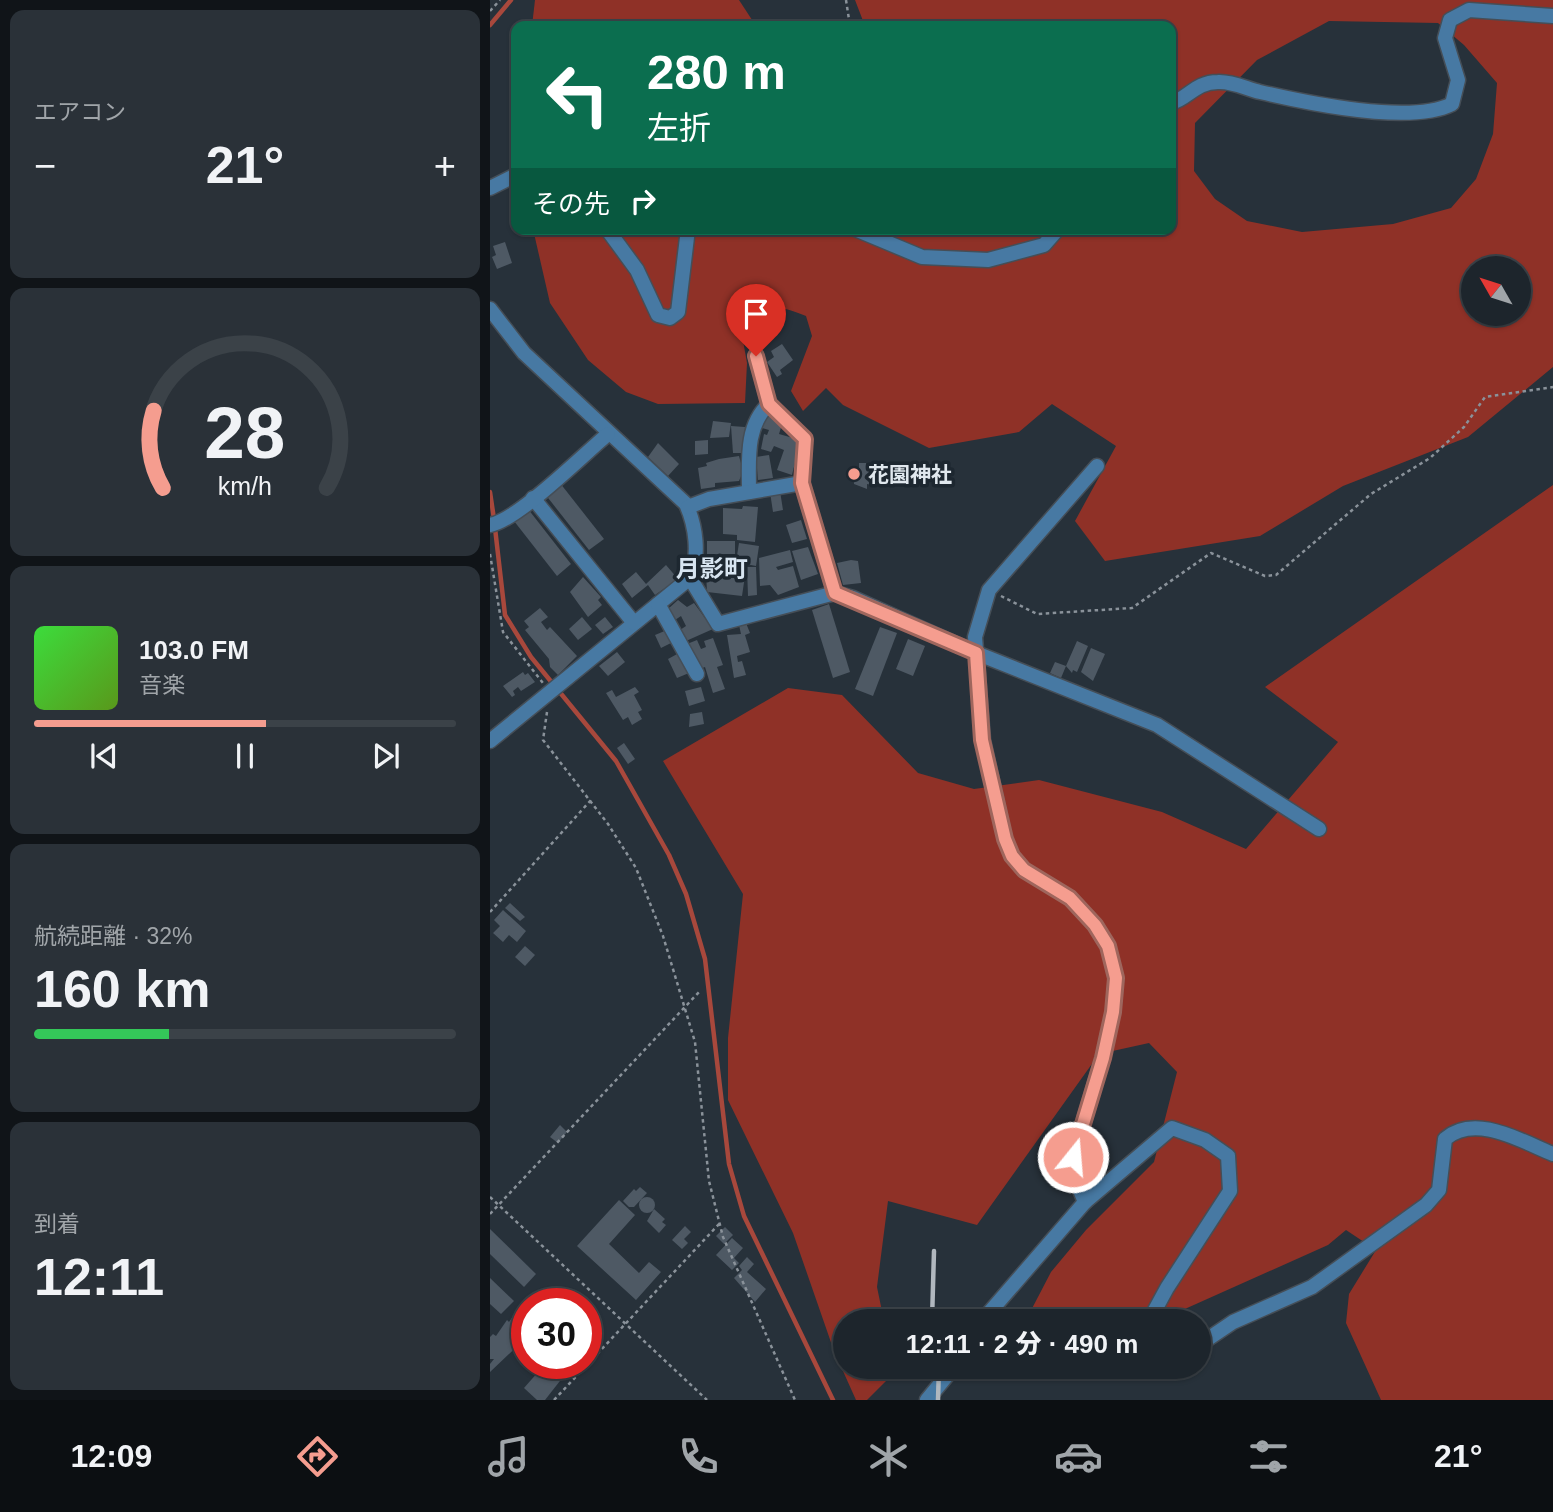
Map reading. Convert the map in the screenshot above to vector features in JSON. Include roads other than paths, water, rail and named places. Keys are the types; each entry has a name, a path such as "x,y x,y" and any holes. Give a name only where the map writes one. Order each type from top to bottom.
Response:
{"street":[{"path":"1176,100 1197,86 1220,81 1260,92 1363,111 1438,111 1452,104 1458,80 1445,38 1450,20 1469,10 1553,16"},
{"path":"490,188 511,178"},
{"path":"611,235 637,270 658,315 670,318 678,312 687,235"},
{"path":"869,235 922,257 988,260 1044,245 1053,235"},
{"path":"490,309 524,353 688,507 695,534 695,567 690,578 490,741"},
{"path":"756,356 769,404 805,439 802,483 835,593"},
{"path":"749,492 749,444 758,414 769,404"},
{"path":"492,525 533,498 608,434"},
{"path":"1085,1202 1077,1183 1073,1157 1103,1058 1113,1012 1116,978 1108,946 1095,925 1070,898 1024,870 1012,856 1005,839 982,740 975,637 989,590 1097,466"},
{"path":"688,507 709,499 802,483"},
{"path":"533,498 634,623"},
{"path":"690,578 718,624 835,593 1157,725 1319,829"},
{"path":"658,604 697,674"},
{"path":"992,1309 1085,1202 1172,1128 1205,1140 1228,1156 1230,1191 1156,1309"},
{"path":"1211,1337 1233,1322 1312,1287 1426,1205 1438,1190 1445,1139 1455,1130 1474,1128 1501,1132 1553,1154"},
{"path":"928,1400 945,1379"}],"waterway":[{"path":"490,25 511,0"},
{"path":"490,492 494,519"},
{"path":"495,528 505,615 531,657 616,761 669,855 686,894 705,959 729,1164 744,1216 833,1400"}],"railway":[{"path":"932,1309 934,1251"},
{"path":"938,1400 939,1379"}],"place":[{"name":"花園神社","path":"854,474"}],"district":[{"name":"月影町","path":"712,568"}]}
